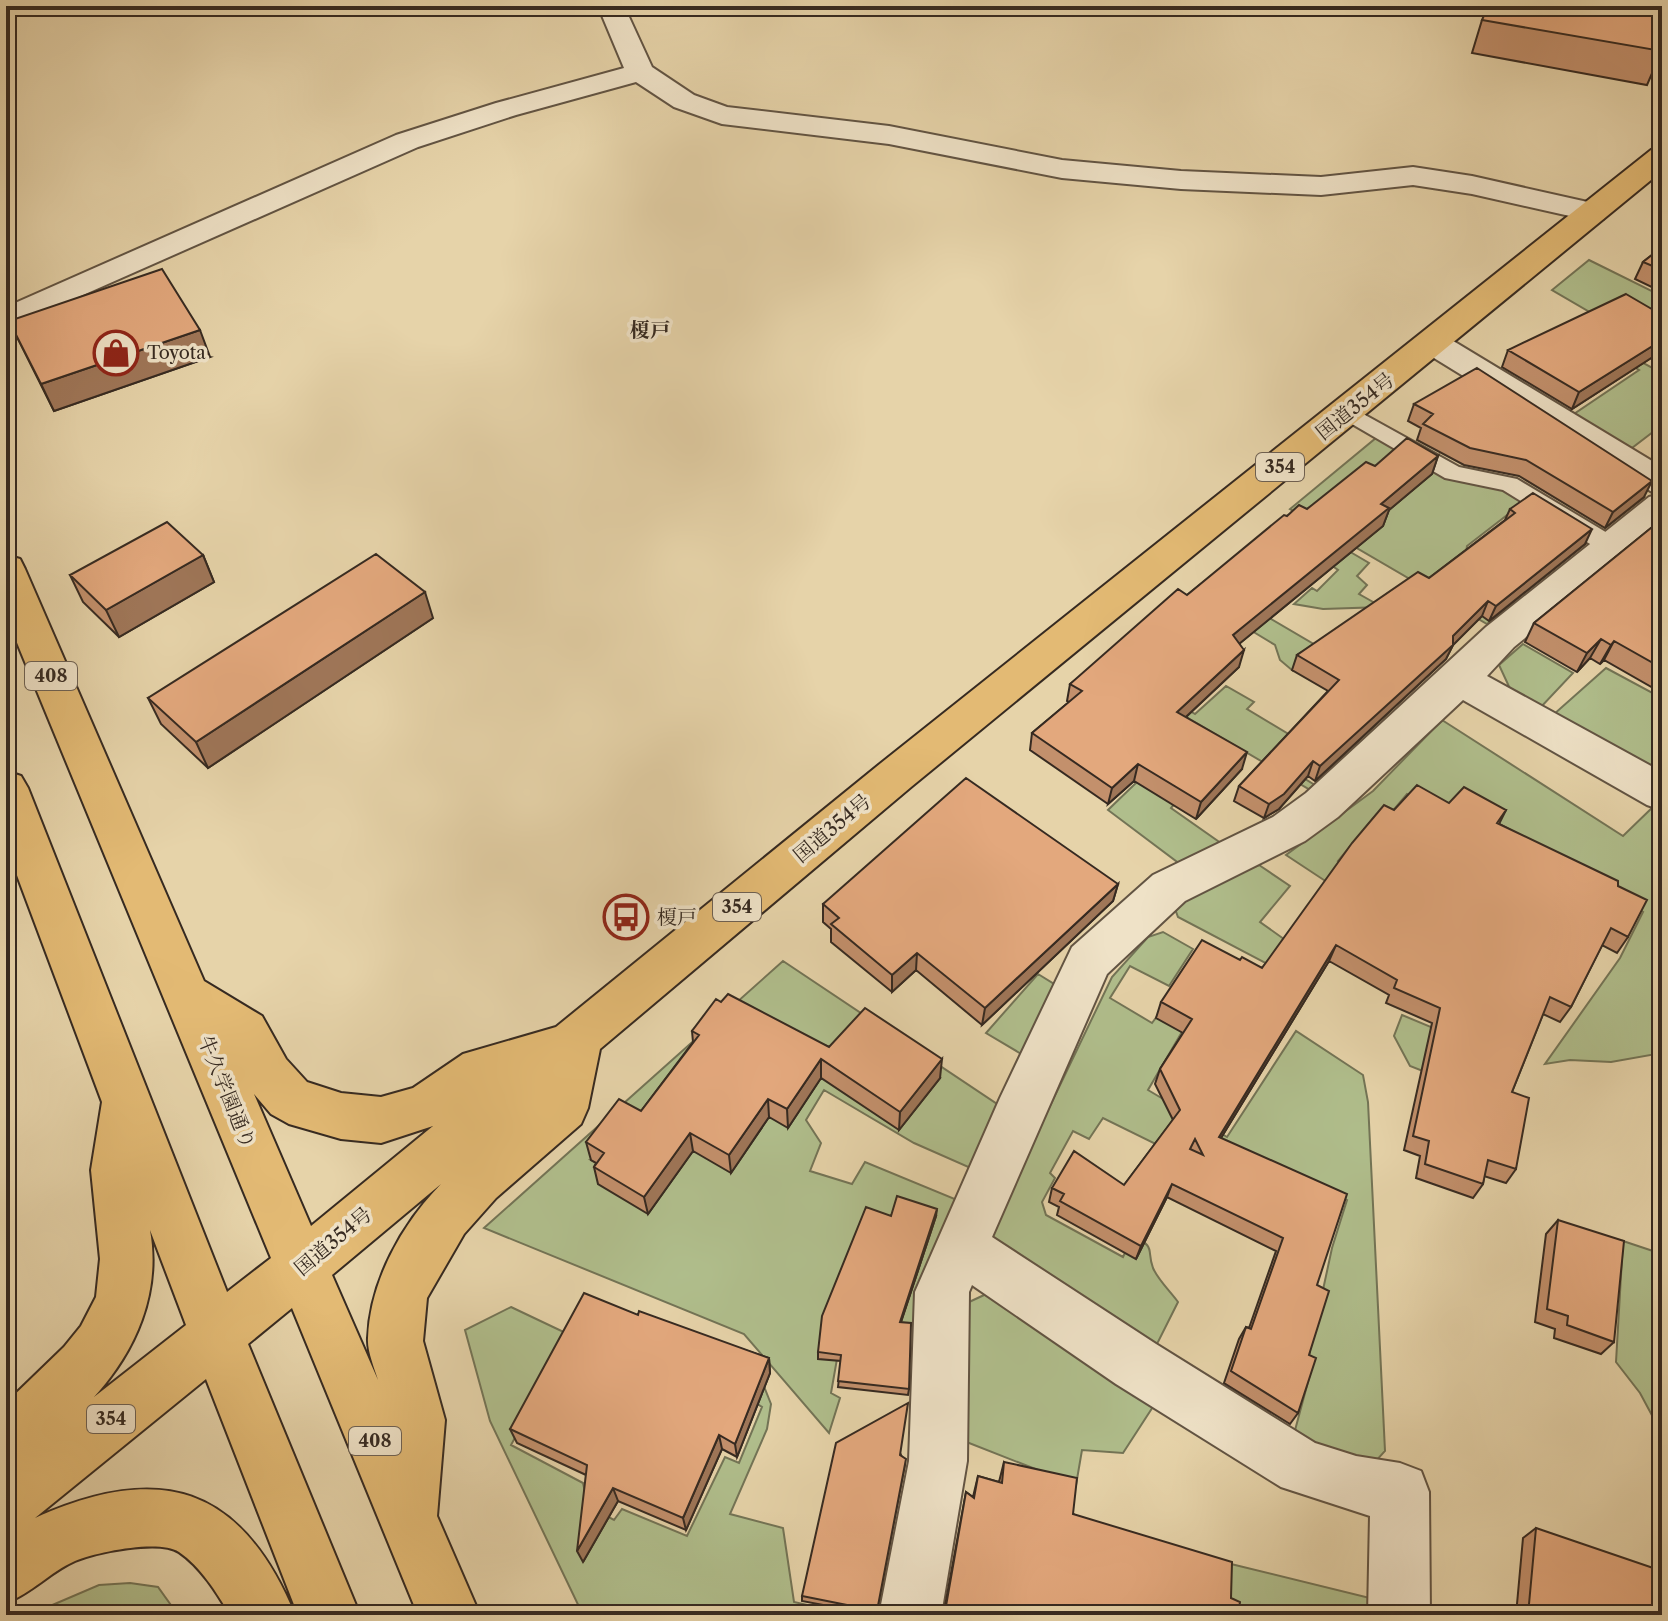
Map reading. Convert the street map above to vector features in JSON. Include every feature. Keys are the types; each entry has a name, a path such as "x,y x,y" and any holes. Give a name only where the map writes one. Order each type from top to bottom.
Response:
{"highway":[{"name":"国道354号","path":"6,1504 300,1268 896,775 1662,156"},
{"name":"牛久学園通り","path":"6,569 449,1615"},
{"path":"6,788 216,1334 329,1615"},
{"path":"187,995 245,1031 268,1075 289,1098 307,1108 341,1116 381,1120 427,1106 481,1070 578,1038"},
{"path":"407,1516 417,1420 395,1341 400,1295 423,1249 445,1216 478,1181 563,1108 578,1038"},
{"path":"6,1441 57,1396 93,1356 116,1318 128,1272 117,1178 126,1100"},
{"path":"6,1573 61,1537 115,1520 162,1519 188,1524 209,1538 264,1615"}],"street":[{"path":"611,6 640,72 684,101 722,115 889,135 1062,169 1181,180 1321,186 1413,176 1472,185 1592,212"},
{"path":"6,319 407,141 506,109 640,72"},
{"path":"1433,343 1662,484"},
{"path":"910,1615 938,1461 942,1292 1025,1098 1089,961 1169,888 1289,829 1322,805 1459,679 1500,637 1662,506"},
{"path":"1459,679 1662,793"},
{"path":"962,1247 1136,1364 1301,1467 1356,1485 1400,1492 1399,1615"}],"lane":[{"path":"1347,412 1453,473 1509,484 1611,546"}],"green space":[{"path":"1589,260 1662,296 1662,325 1600,318 1552,290"},
{"path":"1571,324 1662,373 1662,425 1628,451 1571,416 1639,370 1578,334"},
{"path":"1376,438 1502,488 1524,502 1467,546 1464,565 1518,598 1487,624 1290,509"},
{"path":"1347,550 1369,563 1357,576 1367,585 1359,594 1382,607 1323,609 1294,604 1312,588 1317,591 1338,570 1331,565"},
{"path":"1210,583 1317,646 1293,671 1280,660 1275,645 1194,596"},
{"path":"1523,644 1573,673 1540,708 1512,693 1499,665"},
{"path":"1111,661 1195,714 1226,686 1254,702 1247,709 1290,735 1268,756 1318,787 1312,791 1103,668"},
{"path":"1606,668 1662,698 1662,776 1553,715"},
{"path":"1442,720 1623,836 1656,804 1662,807 1662,1053 1611,1062 1570,1060 1545,1064 1620,958 1643,912 1407,794 1386,819 1376,815 1338,861 1353,870 1339,890 1286,855 1373,791"},
{"path":"1137,782 1192,782 1171,808 1225,846 1180,864 1108,810"},
{"path":"1259,865 1290,886 1260,922 1295,947 1281,971 1178,917 1174,906 1187,895"},
{"path":"1163,932 1193,949 1169,986 1130,966 1110,998 1152,1023 1161,1011 1186,1025 1148,1090 1227,1137 1296,1031 1363,1075 1368,1102 1385,1451 1375,1462 1305,1444 1294,1434 1312,1367 1307,1364 1332,1248 1347,1200 1195,1137 1182,1157 1103,1118 1089,1139 1073,1131 1050,1173 1055,1178 1042,1202 1046,1215 1123,1257 1133,1236 1148,1246 1155,1272 1178,1302 1158,1342 1149,1351 986,1239 1112,977 1148,937"},
{"path":"783,961 1000,1106 975,1170 914,1143 824,1090 806,1120 821,1143 810,1171 852,1184 865,1162 962,1202 917,1326 844,1319 831,1393 840,1398 829,1433 744,1334 484,1228","holes":["690,1155 609,1171 591,1160"]},
{"path":"1038,974 1054,984 1023,1055 986,1033"},
{"path":"1402,1015 1443,1032 1504,1103 1410,1066 1394,1036"},
{"path":"1623,1241 1662,1254 1662,1434 1640,1393 1616,1362"},
{"path":"997,1289 1158,1399 1123,1453 1082,1450 1076,1485 964,1441 967,1303"},
{"path":"511,1307 570,1335 511,1445 583,1483 588,1506 614,1520 622,1509 687,1536 725,1457 739,1463 762,1407 743,1395 763,1384 771,1404 767,1429 730,1514 783,1528 794,1602 851,1615 583,1615 490,1421 465,1330"},
{"path":"1231,1564 1382,1601 1381,1615 1242,1615 1230,1605"},
{"path":"130,1583 158,1587 178,1615 29,1615 99,1585"}],"building":[{"path":"1488,6 1662,6 1662,49 1482,20"},
{"path":"1662,247 1662,270 1643,262"},
{"path":"162,269 200,330 41,384 9,321"},
{"path":"1626,294 1662,315 1662,340 1579,392 1508,350"},
{"path":"1477,368 1652,481 1613,512 1526,460 1470,448 1423,424 1433,414 1414,404"},
{"path":"1407,438 1438,456 1381,504 1389,508 1233,635 1244,650 1177,712 1247,752 1201,802 1138,764 1112,788 1032,733 1082,691 1070,684 1178,589 1187,595 1284,515 1287,516 1299,505 1307,509 1366,462 1375,466"},
{"path":"1533,493 1592,529 1496,606 1488,601 1453,636 1453,645 1320,766 1313,761 1284,794 1269,804 1239,786 1339,680 1297,655 1418,572 1429,578 1515,513 1510,509"},
{"path":"1662,519 1662,668 1614,641 1611,645 1601,639 1587,653 1534,623"},
{"path":"167,522 203,555 106,610 70,575"},
{"path":"376,554 425,592 196,742 148,698"},
{"path":"966,778 1118,884 985,1008 917,953 892,975 831,924 839,918 823,904"},
{"path":"1417,785 1449,803 1464,787 1506,810 1497,823 1618,881 1618,886 1647,900 1628,937 1611,928 1571,1007 1550,997 1512,1092 1529,1098 1516,1169 1488,1160 1483,1184 1425,1164 1429,1141 1413,1136 1440,1008 1394,988 1397,980 1336,945 1219,1137 1347,1194 1317,1285 1329,1291 1309,1355 1316,1358 1298,1413 1231,1371 1246,1327 1251,1329 1283,1238 1172,1184 1141,1246 1060,1201 1064,1194 1052,1188 1074,1151 1124,1185 1180,1110 1160,1069 1192,1019 1161,1002 1202,940 1262,968 1352,843 1384,805 1394,810","holes":["1195,1139 1203,1155 1190,1149"]},
{"path":"728,994 829,1047 865,1008 942,1059 900,1112 821,1059 787,1109 768,1099 729,1155 690,1133 644,1197 594,1167 604,1153 586,1142 619,1099 641,1111 699,1035 692,1031 716,999 721,1002"},
{"path":"897,1196 937,1209 900,1322 911,1323 909,1389 838,1381 841,1355 818,1352 822,1316 866,1207 891,1216"},
{"path":"1558,1220 1624,1241 1614,1342 1567,1325 1568,1316 1547,1309"},
{"path":"584,1293 638,1315 639,1311 769,1358 735,1444 719,1435 683,1518 613,1488 577,1551 587,1465 510,1429"},
{"path":"908,1403 900,1455 906,1459 877,1611 802,1596 836,1443"},
{"path":"1004,1462 1077,1478 1073,1514 1232,1562 1231,1598 1240,1602 1238,1615 928,1615 892,1607 946,1606 966,1492 974,1498 978,1476 1002,1483"},
{"path":"1536,1528 1662,1571 1662,1615 1528,1615"}],"place":[{"name":"Toyota","path":"116,353"},
{"name":"榎戸","path":"626,917"}],"district":[{"name":"榎戸","path":"650,330"}]}
